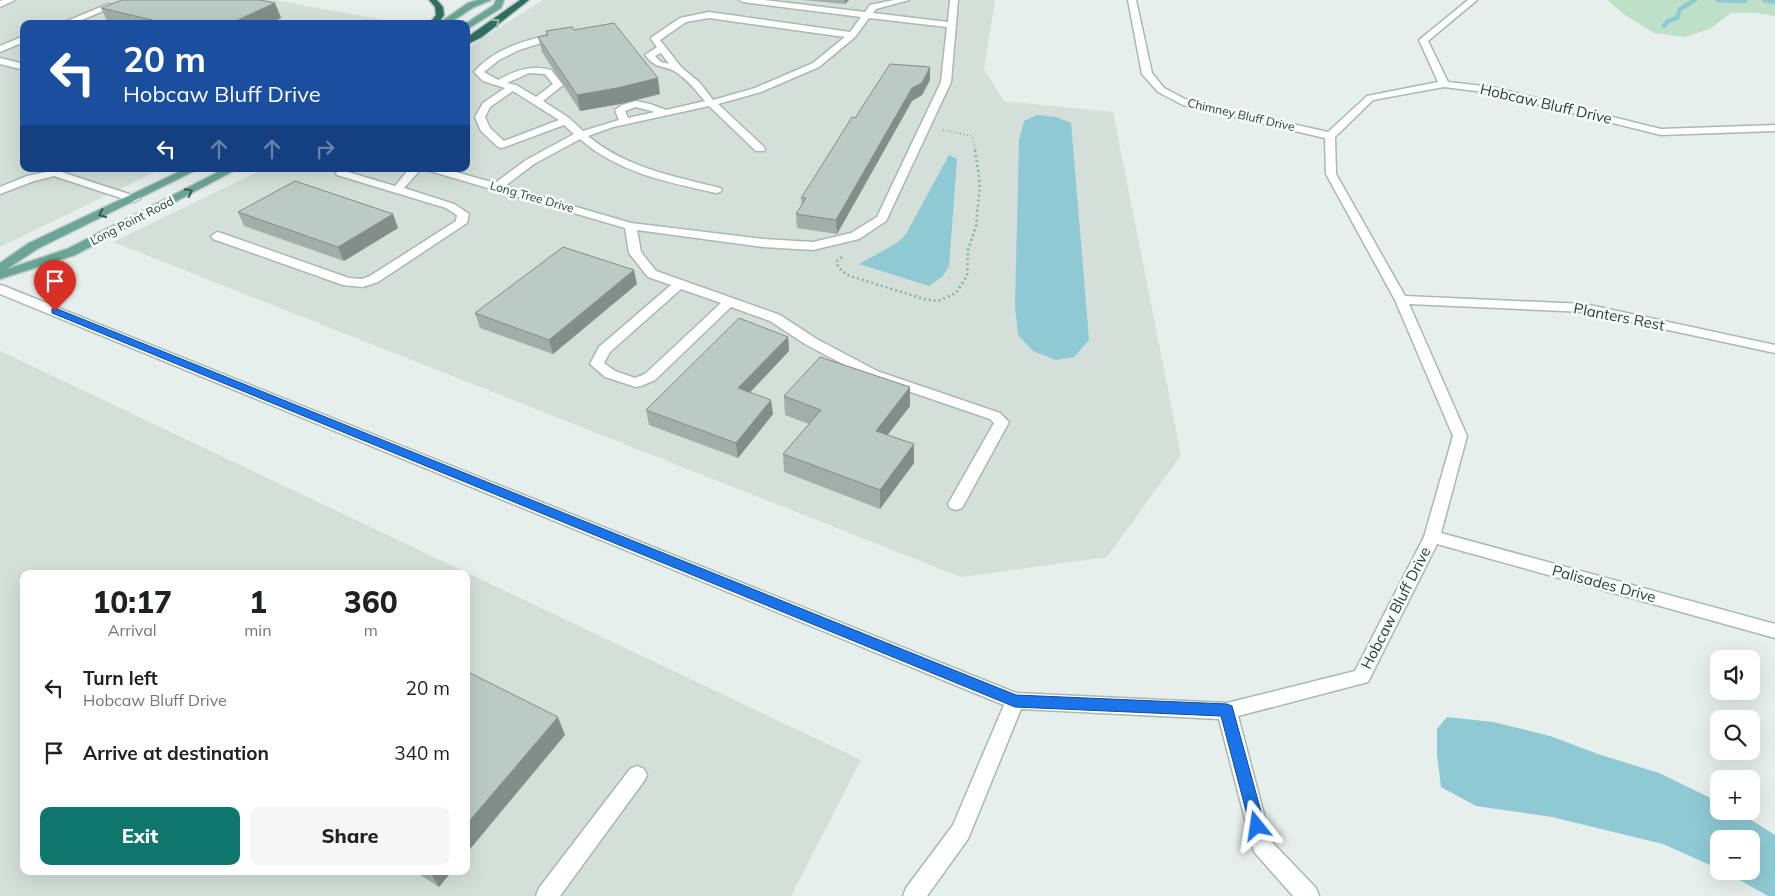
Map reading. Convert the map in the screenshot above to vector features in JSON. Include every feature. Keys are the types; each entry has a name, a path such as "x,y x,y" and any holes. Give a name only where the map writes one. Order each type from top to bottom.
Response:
{"highway":[{"path":"433,0 439,7 440,15 436,20"},
{"path":"470,40 525,0"}],"main road":[{"path":"448,20 471,5 487,0"},
{"path":"470,24 498,6 500,0"},
{"name":"Long Point Road","path":"0,268 33,246 134,199 186,172"},
{"name":"Long Point Road","path":"0,275 71,252 226,172"}],"street":[{"path":"0,4 11,0"},
{"path":"743,0 951,25"},
{"path":"497,187 530,162 580,135 625,122 758,90 816,65 852,35 865,15 873,7 882,3 905,0"},
{"name":"Long Tree Drive","path":"444,172 630,226 763,243 814,246 855,236 882,219 946,82 954,0"},
{"name":"Chimney Bluff Drive","path":"1132,0 1147,74 1161,90 1186,103 1330,136"},
{"path":"1444,84 1423,40 1474,0"},
{"path":"74,20 110,6"},
{"path":"760,150 711,102 697,85 678,69 655,39 683,20 709,15 852,35"},
{"path":"565,35 528,43 497,58 479,72 487,80 513,87 536,101 619,162 659,176 716,190"},
{"path":"0,48 20,41"},
{"path":"662,48 650,55 658,64 678,69"},
{"path":"0,61 20,66"},
{"path":"500,83 521,71 530,69 548,72 558,85 536,101"},
{"name":"Hobcaw Bluff Drive","path":"0,289 1015,701 1227,710 1360,677 1432,537 1460,436 1402,300 1331,174 1330,136 1370,98 1444,84 1492,90 1661,132 1775,128"},
{"path":"513,87 486,105 480,117 485,129 502,145 565,121"},
{"path":"625,122 620,110 634,104 652,107 664,113"},
{"path":"397,190 412,172"},
{"path":"0,191 32,178 56,173 134,199"},
{"path":"218,236 347,282 363,283 374,279 461,223 463,214 450,206 341,173"},
{"path":"630,226 635,253 652,274 775,318 810,341 872,374 995,416 1002,422 956,504"},
{"path":"679,284 604,350 597,364 610,374 636,383 650,377 729,302"},
{"name":"Planters Rest","path":"1402,300 1584,308 1775,349"},
{"name":"Palisades Drive","path":"1432,537 1775,631"},
{"path":"914,896 961,832 1015,701"},
{"path":"1227,710 1262,846 1308,896"},
{"path":"547,896 637,775"}],"path":[{"path":"846,238 856,246 837,261 838,267 847,275 924,299 938,301 956,293 967,276 968,250 976,226 980,184 978,161 972,136 925,127"}],"shaded area":[{"path":"0,0 274,0 384,20 20,20 20,172 155,172 0,247"},
{"path":"543,0 995,0 984,69 1004,101 1113,112 1181,455 1107,557 961,577 113,242 257,172 470,172 470,46"},
{"path":"0,351 461,570 20,570 20,875 470,875 470,574 861,760 791,896 0,896"}],"green space":[{"path":"1607,0 1775,0 1775,16 1756,13 1731,13 1710,29 1684,37 1654,33 1625,15"}],"water":[{"path":"1037,115 1056,117 1071,123 1089,340 1074,357 1056,360 1033,351 1018,335 1015,306 1019,140 1024,121"},
{"path":"949,155 957,159 949,266 943,276 929,286 859,264 897,243 906,234"},
{"path":"1447,717 1493,722 1550,736 1598,754 1659,773 1710,798 1710,820 1751,820 1775,835 1775,896 1768,896 1740,880 1760,880 1760,830 1710,830 1710,865 1663,844 1552,817 1476,806 1441,787 1437,754 1437,729"}],"building":[{"path":"122,0 260,0 275,3 238,20 152,20 101,8"},
{"path":"614,23 658,78 577,95 538,37 548,35 546,31 572,27 574,30"},
{"path":"890,64 930,67 922,83 912,88 836,220 796,214 806,198 801,198 852,117 855,118"},
{"path":"295,181 393,214 338,247 238,212"},
{"path":"563,247 634,270 549,340 475,313"},
{"path":"739,318 788,337 738,388 771,400 736,443 646,410"},
{"path":"820,357 910,387 876,431 914,444 880,490 783,454 821,410 784,396"},
{"path":"470,673 558,717 470,820"}],"waterway":[{"path":"1664,26 1668,21 1677,18 1680,9 1695,0"},
{"path":"1718,0 1745,1 1743,0"},
{"path":"1764,0 1775,2"}],"route":[{"path":"55,311 1015,701 1227,710 1257,826"}]}
